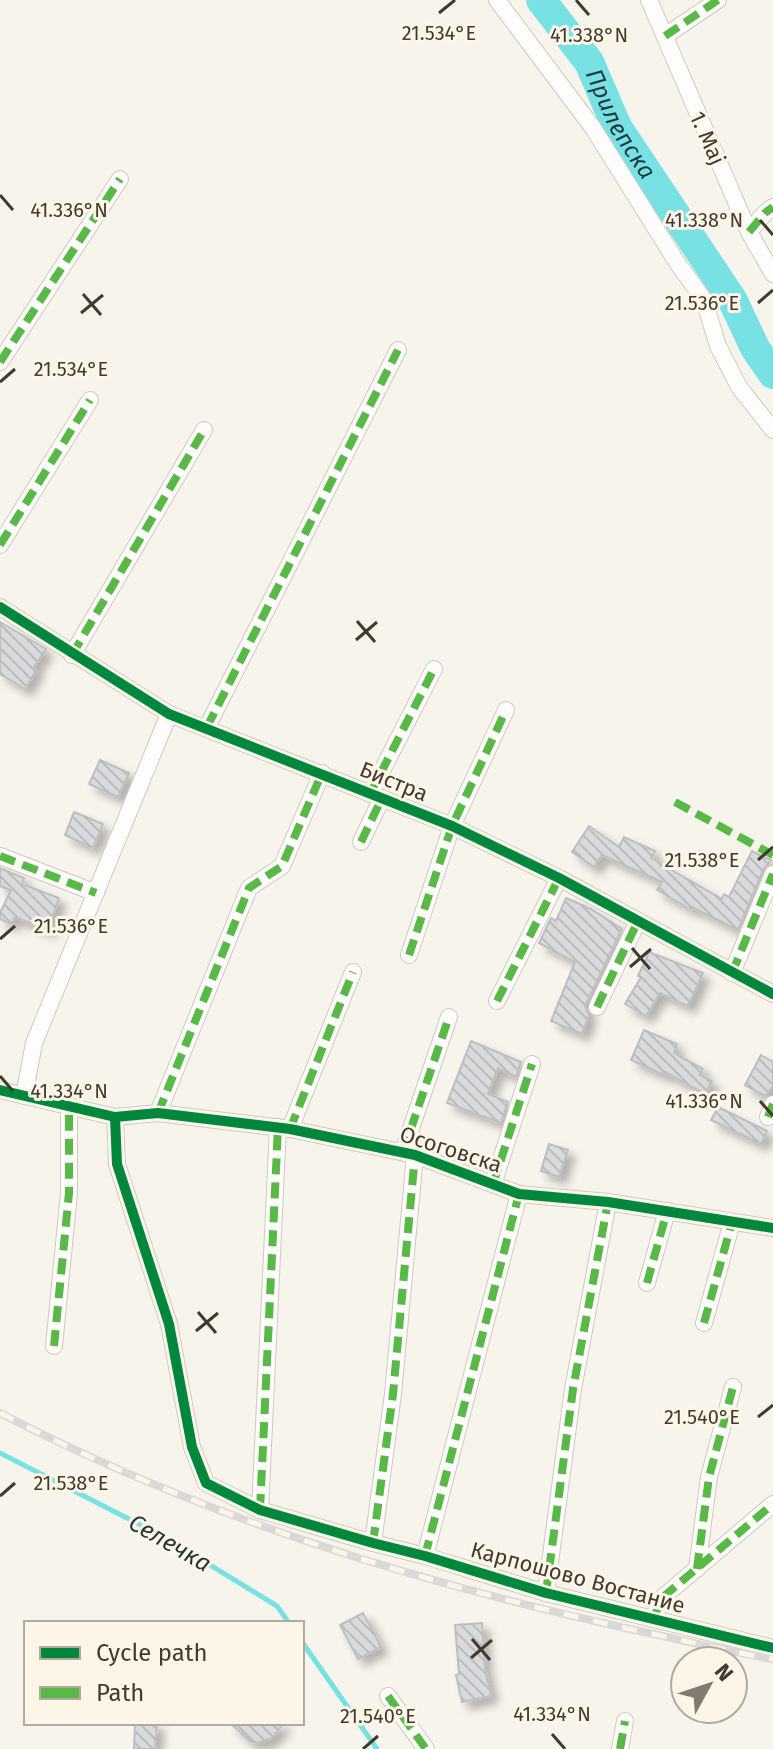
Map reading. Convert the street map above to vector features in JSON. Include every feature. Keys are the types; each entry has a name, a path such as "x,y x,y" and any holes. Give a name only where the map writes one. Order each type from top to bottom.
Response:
{"street":[{"path":"497,0 593,128 704,300 718,346 739,387 773,430"},
{"name":"1. Мај","path":"649,0 749,232 773,274"},
{"path":"665,36 718,0"},
{"path":"0,362 120,179"},
{"path":"749,232 773,207"},
{"path":"207,727 398,350"},
{"path":"0,545 90,400"},
{"path":"72,655 204,430"},
{"name":"Бистра","path":"0,607 169,714 452,826 559,878 773,994"},
{"name":"Бистра","path":"361,842 376,796 434,669"},
{"path":"409,955 452,826 506,710"},
{"path":"24,1096 34,1043 169,714"},
{"path":"158,1113 249,888 282,866 322,773"},
{"path":"0,856 96,893"},
{"path":"497,1001 559,878"},
{"path":"732,973 771,884"},
{"path":"597,1007 638,921"},
{"path":"260,1510 284,1128 353,972"},
{"name":"Осоговска","path":"409,1153 449,1017"},
{"name":"Осоговска","path":"493,1184 532,1064"},
{"name":"Осоговска","path":"0,1077 24,1096"},
{"name":"Осоговска","path":"0,1090 115,1117 158,1113 284,1128 409,1153 519,1194 608,1202 773,1228"},
{"path":"54,1346 69,1193 69,1106"},
{"path":"115,1117 117,1164 169,1324 192,1447 206,1483 260,1510 373,1543 393,1394 409,1153"},
{"path":"425,1556 519,1194"},
{"name":"Карпошово Востание","path":"546,1593 573,1389 608,1202"},
{"path":"647,1283 667,1211"},
{"path":"704,1323 732,1222"},
{"name":"Карпошово Востание","path":"697,1569 709,1477 733,1387"},
{"name":"Карпошово Востание","path":"653,1619 663,1597 773,1504"},
{"name":"Карпошово Востание","path":"373,1543 546,1593 773,1648"},
{"path":"388,1696 426,1749"},
{"path":"620,1749 625,1721"}],"building":[{"path":"0,622 46,649 25,689 0,674"},
{"path":"100,760 129,773 118,797 89,784"},
{"path":"74,812 103,824 93,848 65,835"},
{"path":"589,826 619,847 624,837 655,851 651,858 722,899 724,894 729,897 752,851 771,860 763,870 738,930 692,907 690,909 657,890 662,882 602,855 594,867 572,852"},
{"path":"0,868 24,878 22,884 59,898 48,930 15,917 11,924 0,919 11,890 0,886"},
{"path":"566,898 591,909 622,929 585,1006 589,1015 582,1034 551,1021 575,962 539,943 551,918 556,921"},
{"path":"649,952 703,973 688,1006 660,993 646,1016 625,1004 641,977 638,976"},
{"path":"644,1030 677,1044 674,1053 703,1069 700,1075 712,1081 705,1094 665,1072 664,1075 631,1060"},
{"path":"471,1041 521,1062 516,1077 498,1068 488,1094 508,1102 501,1123 447,1103"},
{"path":"761,1055 773,1062 773,1086 765,1096 745,1085"},
{"path":"718,1107 767,1131 761,1144 711,1120"},
{"path":"549,1144 568,1150 559,1177 541,1171"},
{"path":"363,1613 381,1647 358,1659 340,1625"},
{"path":"482,1623 485,1669 491,1696 462,1702 456,1675 459,1674 455,1625"},
{"path":"135,1725 157,1725 155,1749 134,1749"},
{"path":"232,1725 282,1725 272,1738 257,1743 250,1741"}],"waterway":[{"name":"Прилепска","path":"541,0 589,62 617,127 733,301 755,348 773,374"},
{"name":"Селечка","path":"0,1453 166,1538 277,1606 288,1621"},
{"name":"Селечка","path":"304,1645 377,1749"}],"railway":[{"path":"0,1413 152,1483 308,1542 387,1567 549,1610 773,1659"}],"marked path":[{"path":"665,36 718,0"},
{"path":"0,362 120,179"},
{"path":"749,232 773,207"},
{"path":"207,727 398,350"},
{"path":"0,545 90,400"},
{"path":"72,655 204,430"},
{"path":"370,794 434,669"},
{"path":"409,955 452,826 506,710"},
{"path":"158,1113 249,888 282,866 322,773"},
{"path":"361,842 382,798"},
{"path":"675,802 773,855"},
{"path":"0,856 96,893"},
{"path":"732,973 773,874"},
{"path":"497,1001 559,878"},
{"path":"597,1007 638,921"},
{"path":"290,1129 353,972"},
{"path":"403,1152 449,1017"},
{"path":"493,1184 532,1064"},
{"path":"768,1117 773,1104"},
{"path":"54,1346 69,1193 69,1106"},
{"path":"260,1510 278,1127"},
{"path":"373,1543 393,1394 415,1155"},
{"path":"425,1556 519,1194"},
{"path":"546,1593 573,1389 608,1202"},
{"path":"647,1283 667,1211"},
{"path":"704,1323 732,1222"},
{"path":"697,1569 709,1477 733,1387"},
{"path":"653,1619 663,1597 773,1504"},
{"path":"388,1696 426,1749"},
{"path":"620,1749 625,1721"}],"cycle path":[{"path":"0,607 169,714 452,826 559,878 773,994"},
{"path":"0,1090 115,1117 158,1113 290,1129 415,1155 519,1194 608,1202 773,1228"},
{"path":"115,1117 117,1164 169,1324 192,1447 206,1483 260,1510 373,1543 546,1593 773,1648"}]}
